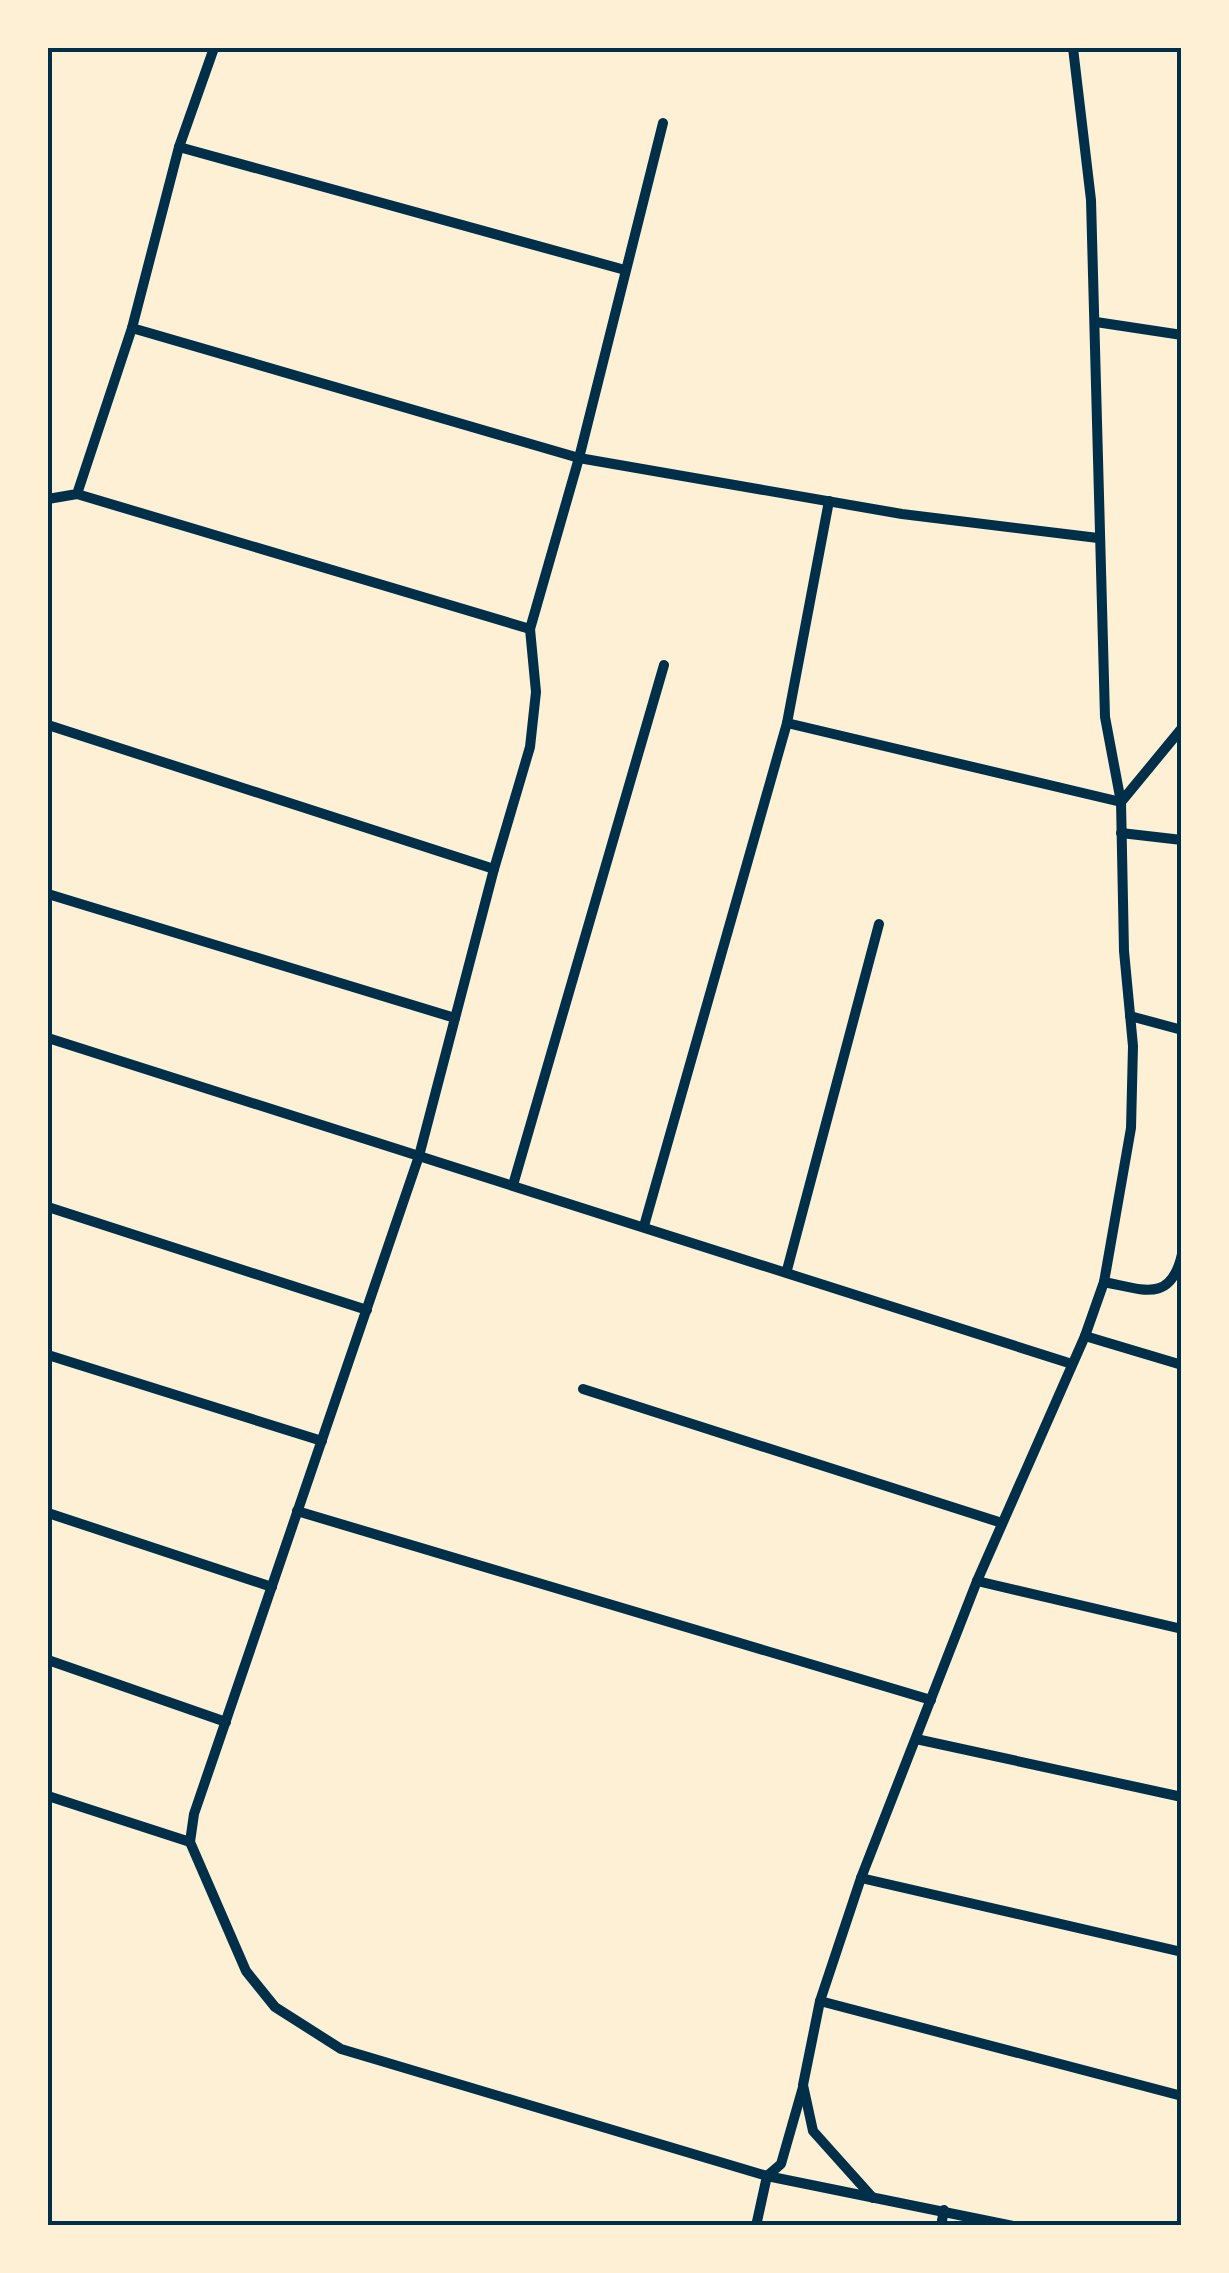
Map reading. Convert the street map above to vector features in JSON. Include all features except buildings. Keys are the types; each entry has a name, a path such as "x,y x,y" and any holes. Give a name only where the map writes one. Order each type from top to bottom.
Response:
{"street":[{"path":"77,494 132,328 179,148 214,48"},
{"path":"756,2226 767,2176 781,2164 804,2085 820,2001 861,1878 977,1581 1086,1336 1104,1282 1131,1128 1120,802 1106,717 1098,538 1091,200 1073,48"},
{"path":"663,124 579,458 530,629 536,692 530,748 494,868 419,1156 194,1814 190,1842 246,1971 275,2007 341,2048 767,2176 1013,2226"},
{"path":"179,148 625,270"},
{"path":"1096,322 1182,335"},
{"path":"132,328 579,458 829,501 1098,538"},
{"path":"48,499 77,494 530,629"},
{"path":"644,1226 787,723 829,501"},
{"path":"513,1186 664,665"},
{"path":"787,723 1120,802"},
{"path":"48,726 494,868"},
{"path":"1120,802 1182,728"},
{"path":"1121,834 1182,840"},
{"path":"48,894 455,1018"},
{"path":"787,1270 878,924"},
{"path":"1130,1016 1182,1030"},
{"path":"48,1038 787,1270 1072,1364"},
{"path":"48,1207 366,1310"},
{"path":"1104,1282 1150,1291 1165,1287 1177,1276 1182,1254"},
{"path":"1086,1336 1182,1365"},
{"path":"48,1354 322,1441"},
{"path":"584,1389 1002,1522"},
{"path":"298,1511 931,1700"},
{"path":"48,1513 272,1587"},
{"path":"977,1581 1182,1628"},
{"path":"48,1660 226,1722"},
{"path":"916,1739 1182,1797"},
{"path":"48,1796 190,1842"},
{"path":"861,1878 1182,1952"},
{"path":"820,2001 1182,2096"},
{"path":"804,2085 814,2131 873,2198"},
{"path":"940,2226 944,2210"}]}
